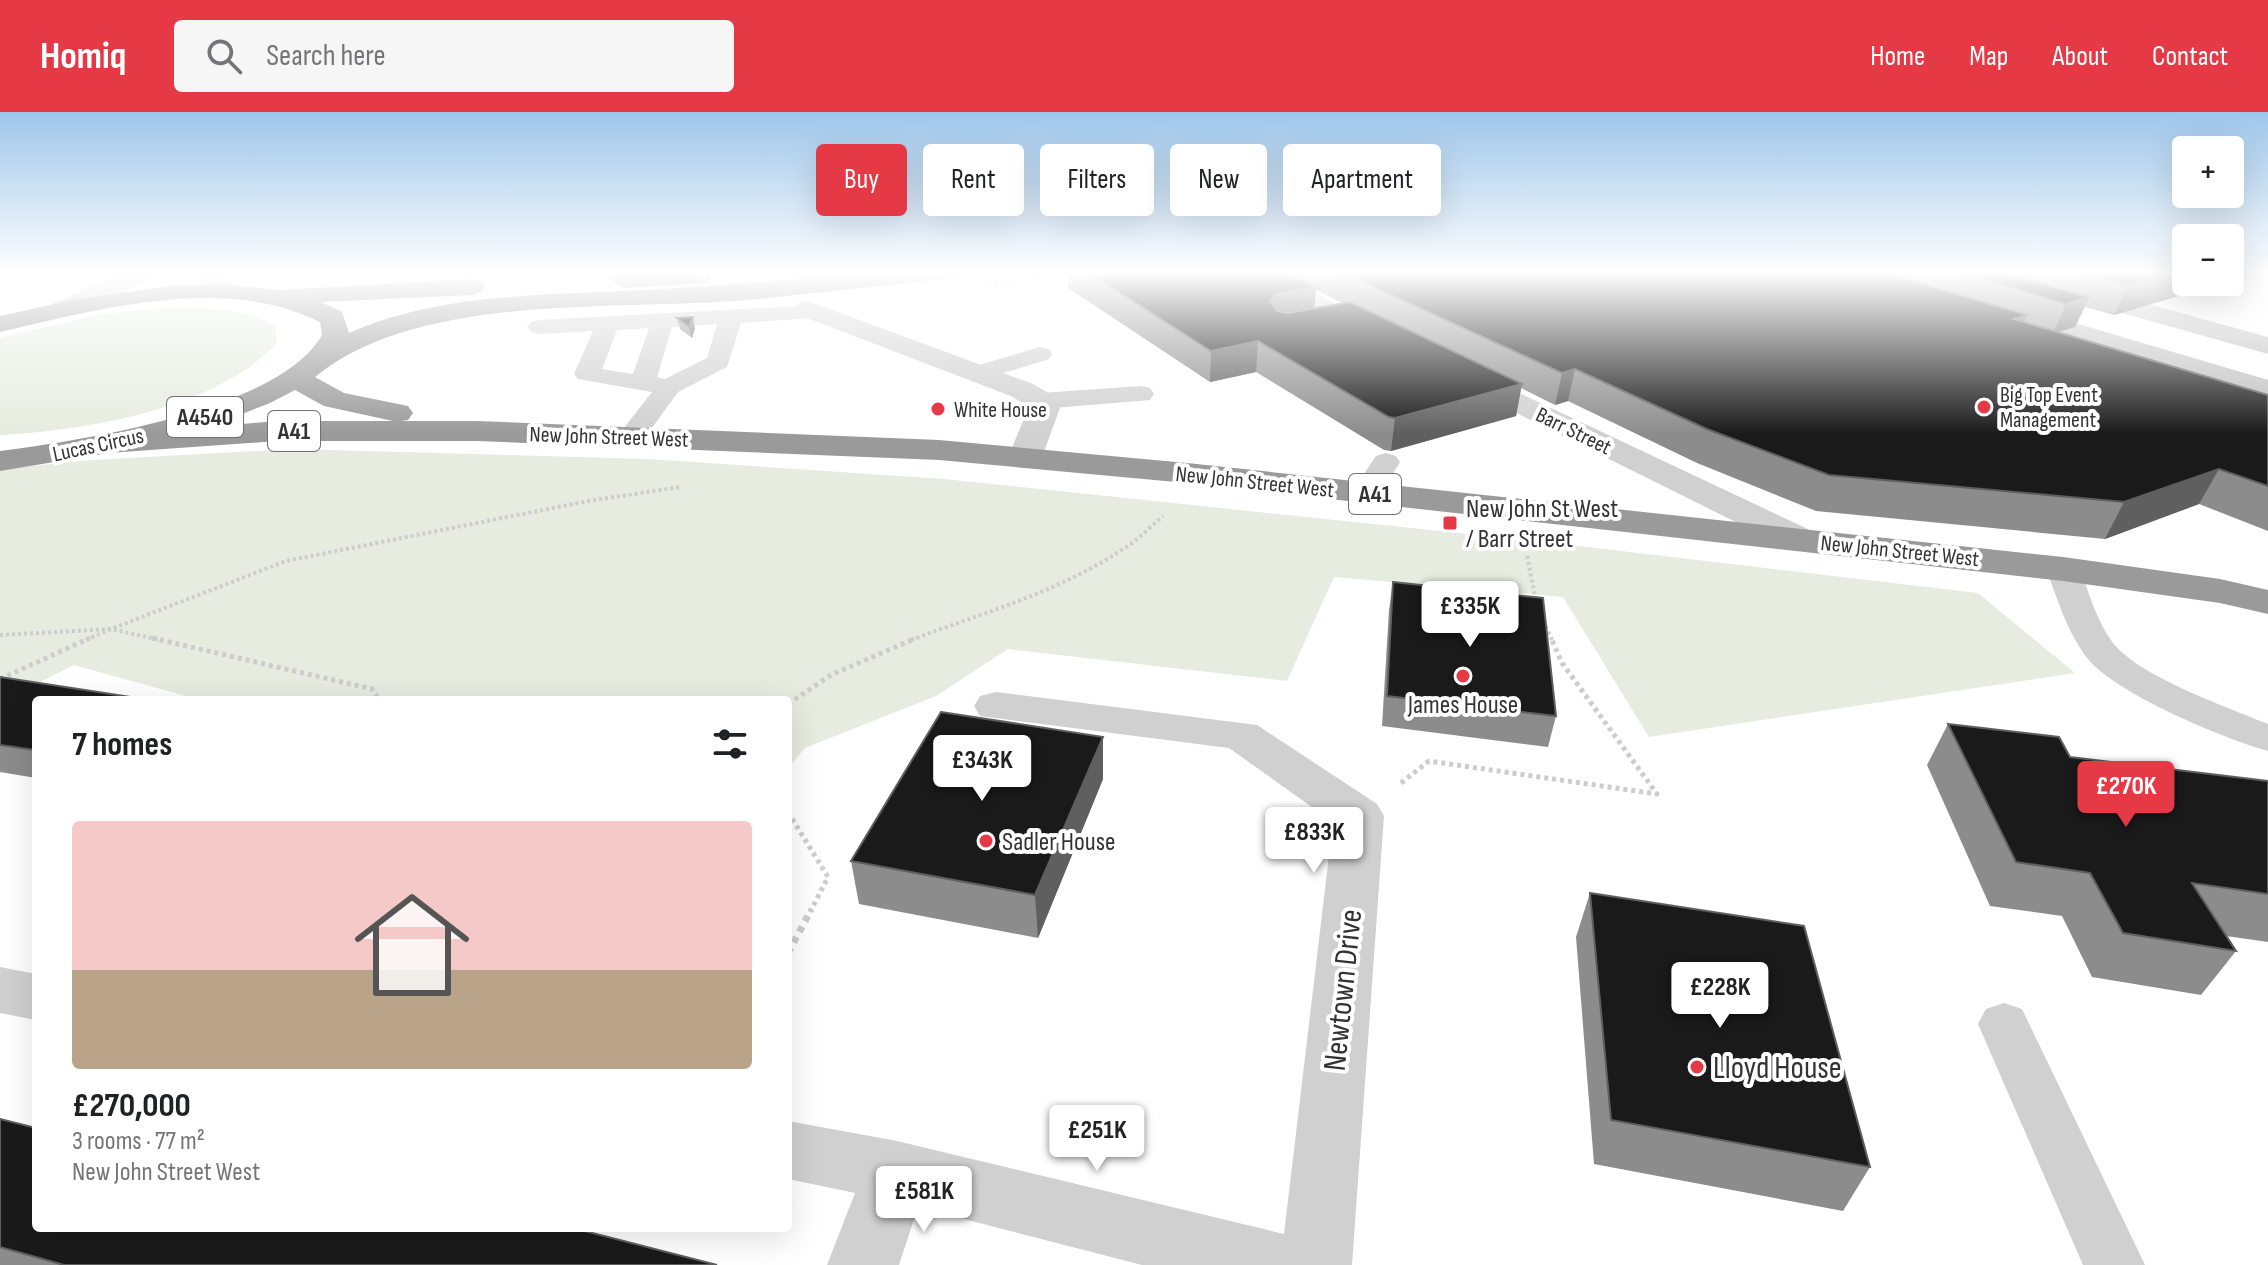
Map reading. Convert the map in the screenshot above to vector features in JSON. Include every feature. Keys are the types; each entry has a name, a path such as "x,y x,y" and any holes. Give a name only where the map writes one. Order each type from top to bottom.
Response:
{"highway":[{"path":"324,355 336,335 334,326"},
{"name":"A4540","path":"324,355 377,331 397,326"},
{"name":"Lucas Circus","path":"0,461 110,444 185,424 248,401 295,378 324,355"},
{"name":"New John Street West","path":"295,378 335,400 477,431"},
{"name":"New John Street West","path":"110,444 277,431 477,431 801,442 1025,457 2063,569 2220,591 2268,602"}],"main road":[{"path":"2095,326 2268,389"},
{"path":"2172,326 2268,346"},
{"path":"1993,327 2268,413"},
{"path":"2142,343 2268,373"}],"street":[{"path":"852,326 1022,390 1041,401 1045,408 1025,457"},
{"path":"1310,327 1318,326"},
{"path":"1359,326 1405,348"},
{"name":"Barr Street","path":"1433,361 1799,539"},
{"path":"996,706 1241,735 1359,816"},
{"name":"Newtown Drive","path":"1316,1265 1359,816"},
{"path":"0,990 32,996"},
{"path":"792,1151 897,1171 1275,1265"},
{"path":"863,1265 897,1171"}],"lane":[{"path":"539,327 579,326"},
{"path":"606,326 587,374 645,383 718,362 728,326"},
{"path":"631,326 676,326"},
{"path":"631,437 645,383 669,327"},
{"path":"645,383 669,327"},
{"path":"978,373 1040,354"},
{"path":"1041,401 1141,394"},
{"path":"1366,493 1386,462"},
{"path":"2063,569 2088,630 2103,655 2127,674 2268,738"},
{"path":"2004,1024 2114,1265"}],"path":[{"path":"792,701 837,670 1064,583 1139,542 1177,501 1187,473"},
{"path":"0,679 111,629 286,561 588,501 694,485"},
{"path":"1359,816 1429,761 1657,794 1562,663 1538,611 1524,543 1524,509"},
{"path":"0,635 111,629 372,689 376,696"},
{"path":"792,818 828,877 792,945"}],"shaded area":[{"path":"52,326 275,326 277,343 251,366 220,385 185,400 110,421 0,435 0,338"},
{"path":"294,449 648,459 944,479 1545,542 1978,593 2075,673 1649,737 1563,597 1334,577 1287,681 1008,649 936,696 805,748 792,763 792,696 186,696 74,665 0,702 0,469 93,460"}],"building":[{"path":"1171,326 1400,326 1522,384 1395,418 1258,341 1211,351"},
{"path":"1459,326 2037,326 2268,395 2268,486 2219,469 2124,502 1829,475 1707,429 1575,369 1562,373"},
{"name":"James House","path":"1393,582 1543,598 1556,716 1387,696"},
{"path":"0,677 124,696 32,696 32,749 0,745"},
{"name":"Sadler House","path":"941,712 1103,737 1035,895 851,861"},
{"path":"1948,724 2059,737 2070,757 2268,781 2268,894 2192,883 2236,951 2123,933 2090,873 2016,862"},
{"name":"Lloyd House","path":"1590,893 1804,926 1870,1167 1611,1120"},
{"path":"0,1119 32,1127 32,1232 589,1232 717,1265 64,1265 0,1247"}],"place":[{"name":"Big Top Event Management","path":"1984,407"},
{"name":"White House","path":"938,409"},
{"name":"New John St West / Barr Street","path":"1450,523"},
{"name":"James House","path":"1463,676"},
{"name":"Sadler House","path":"986,841"},
{"name":"Lloyd House","path":"1697,1067"}]}
